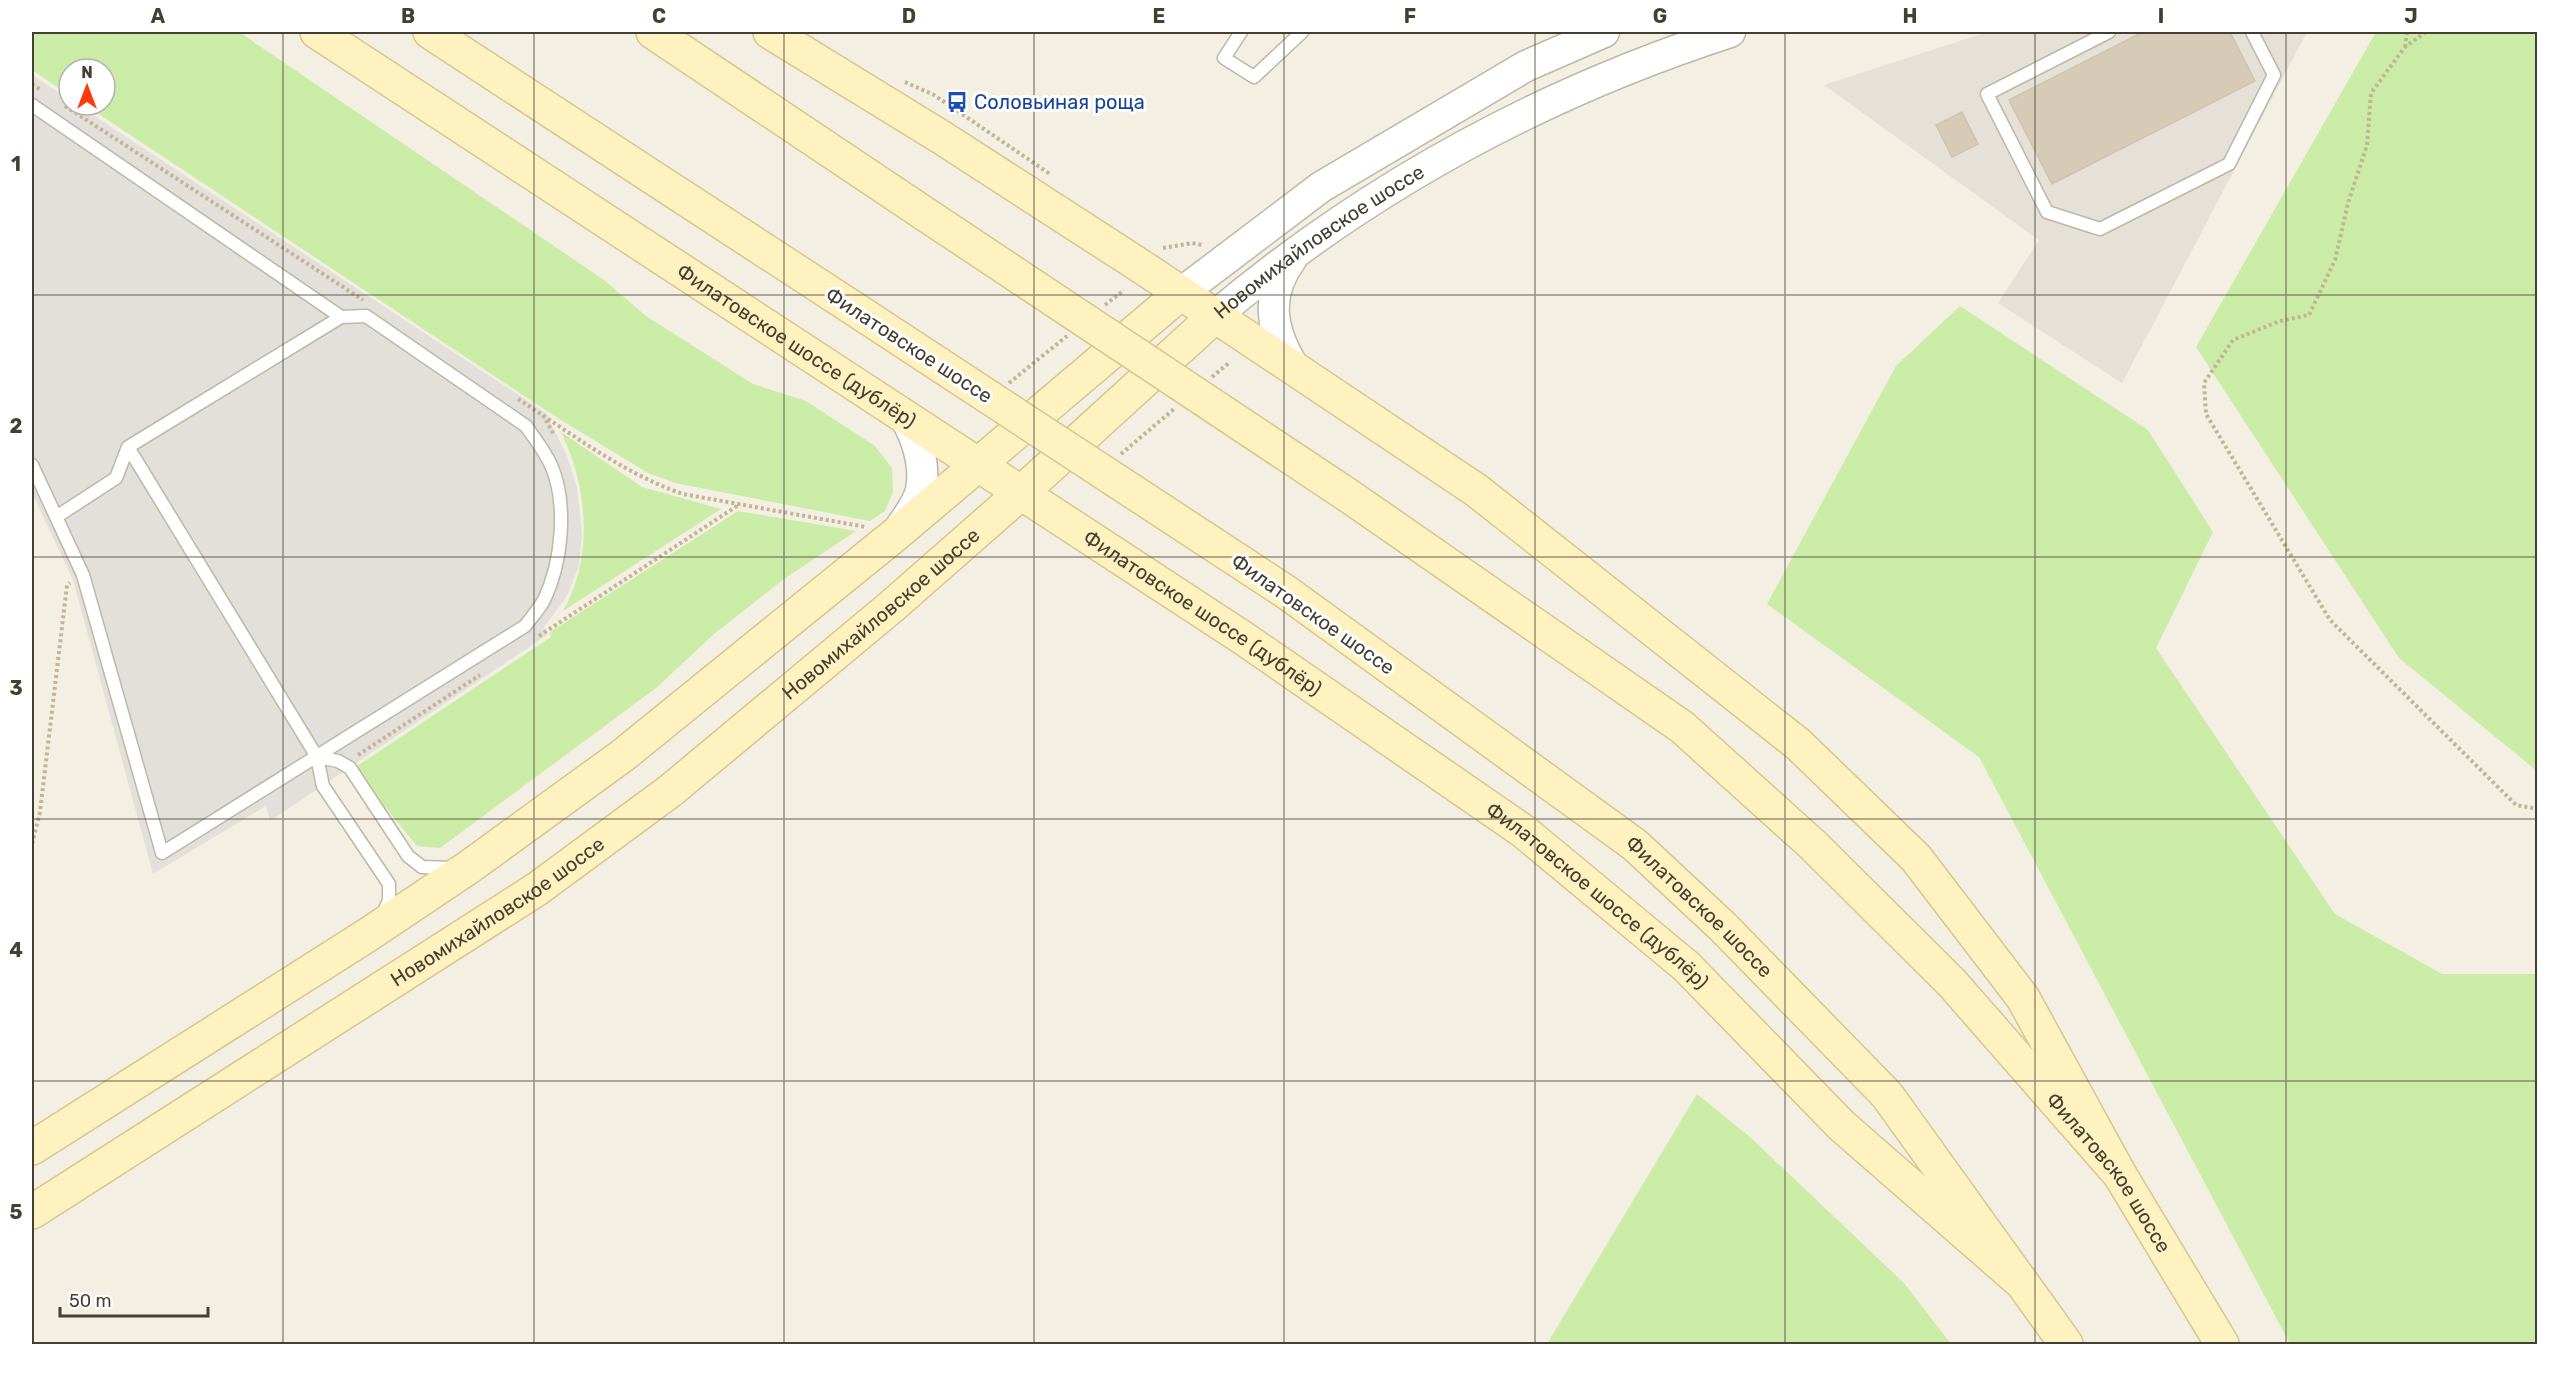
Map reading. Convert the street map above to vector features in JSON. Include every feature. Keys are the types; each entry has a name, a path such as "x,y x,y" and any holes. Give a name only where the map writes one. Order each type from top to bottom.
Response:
{"main road":[{"name":"Филатовское шоссе (дублёр)","path":"317,32 1022,492 1339,702 1523,831 1686,966 1842,1126 2021,1282"},
{"name":"Филатовское шоссе","path":"430,32 1286,592 1635,845 1705,911 1887,1095 2066,1344"},
{"name":"Филатовское шоссе","path":"653,32 1349,496 1682,727 1813,845 1952,983 2120,1175 2222,1344"},
{"path":"770,32 941,137 1215,315 1476,490 1798,744 1916,858 2023,998 2120,1175"},
{"name":"Новомихайловское шоссе","path":"32,1148 366,936 469,867 622,756 882,530 979,464 1181,293"},
{"name":"Новомихайловское шоссе","path":"32,1212 537,889 670,791 891,607 1022,492 1215,315"}],"street":[{"name":"Новомихайловское шоссе","path":"1181,293 1321,187 1526,66 1604,32"},
{"name":"Новомихайловское шоссе","path":"1215,315 1340,220 1444,156 1548,102 1685,46 1730,32"},
{"path":"1294,369 1282,348 1274,316 1275,293 1282,272 1296,253"},
{"path":"882,530 913,508 921,491 922,472 915,434 903,414"}],"lane":[{"path":"1241,32 1224,58 1254,77 1302,32"},
{"path":"2109,32 1986,94 2047,212 2100,229 2229,164 2274,75 2252,32"},
{"path":"32,105 341,317"},
{"path":"32,465 56,518 83,575 162,853 525,626 543,601 556,567 562,528 557,486 552,467 542,447 526,426 366,316 341,317 128,447 116,478 56,518"},
{"path":"128,447 316,756 323,786 389,884 389,900 381,918 366,936"},
{"path":"316,756 338,761 350,768 408,856 422,867 469,867"}],"path":[{"path":"2405,47 2407,32"},
{"path":"2426,32 2405,47 2371,93 2367,145 2348,203 2335,260 2309,315 2280,321 2233,340 2204,383 2206,414 2330,620 2516,805 2538,809"},
{"path":"32,84 51,97"},
{"path":"82,117 364,300"},
{"path":"1097,312 1124,290"},
{"path":"1008,384 1070,333"},
{"path":"1203,385 1230,362"},
{"path":"513,396 625,469 658,485 683,494 882,530"},
{"path":"1112,462 1176,408"},
{"path":"543,415 557,443"},
{"path":"538,630 535,638 740,504"},
{"path":"32,844 40,812 67,585 76,579"},
{"path":"338,761 361,754 487,670"}],"shaded area":[{"path":"1987,32 2307,32 2122,383 1998,303 2039,240 1824,85"},
{"path":"32,75 57,91 57,117 96,117 546,413 567,456 577,487 582,533 579,566 566,598 544,627 547,635 270,821 266,806 153,874 73,580 32,493"}],"green space":[{"path":"32,32 239,32 604,280 646,316 753,384 806,401 875,446 892,468 893,492 885,511 870,521 675,483 648,473 556,417 103,117 117,117 117,57 57,57 57,87 32,70"},
{"path":"2376,32 2537,32 2537,771 2399,658 2196,347"},
{"path":"1960,306 2148,430 2213,532 2156,648 2335,914 2442,974 2537,974 2537,1344 2290,1344 1979,757 1767,604 1896,366"},
{"path":"561,432 642,487 721,509 563,611 580,568 584,522 577,476"},
{"path":"738,511 856,531 784,579 714,634 656,688 440,848 417,846 360,776 357,766 551,637 550,632"},
{"path":"1697,1094 1750,1137 1904,1283 1951,1344 1547,1344"}],"building":[{"path":"2143,32 2230,32 2255,81 2052,184 2009,100"},
{"path":"1962,112 1978,144 1952,157 1936,125"}],"place":[{"name":"Соловьиная роща","path":"957,102"}]}
